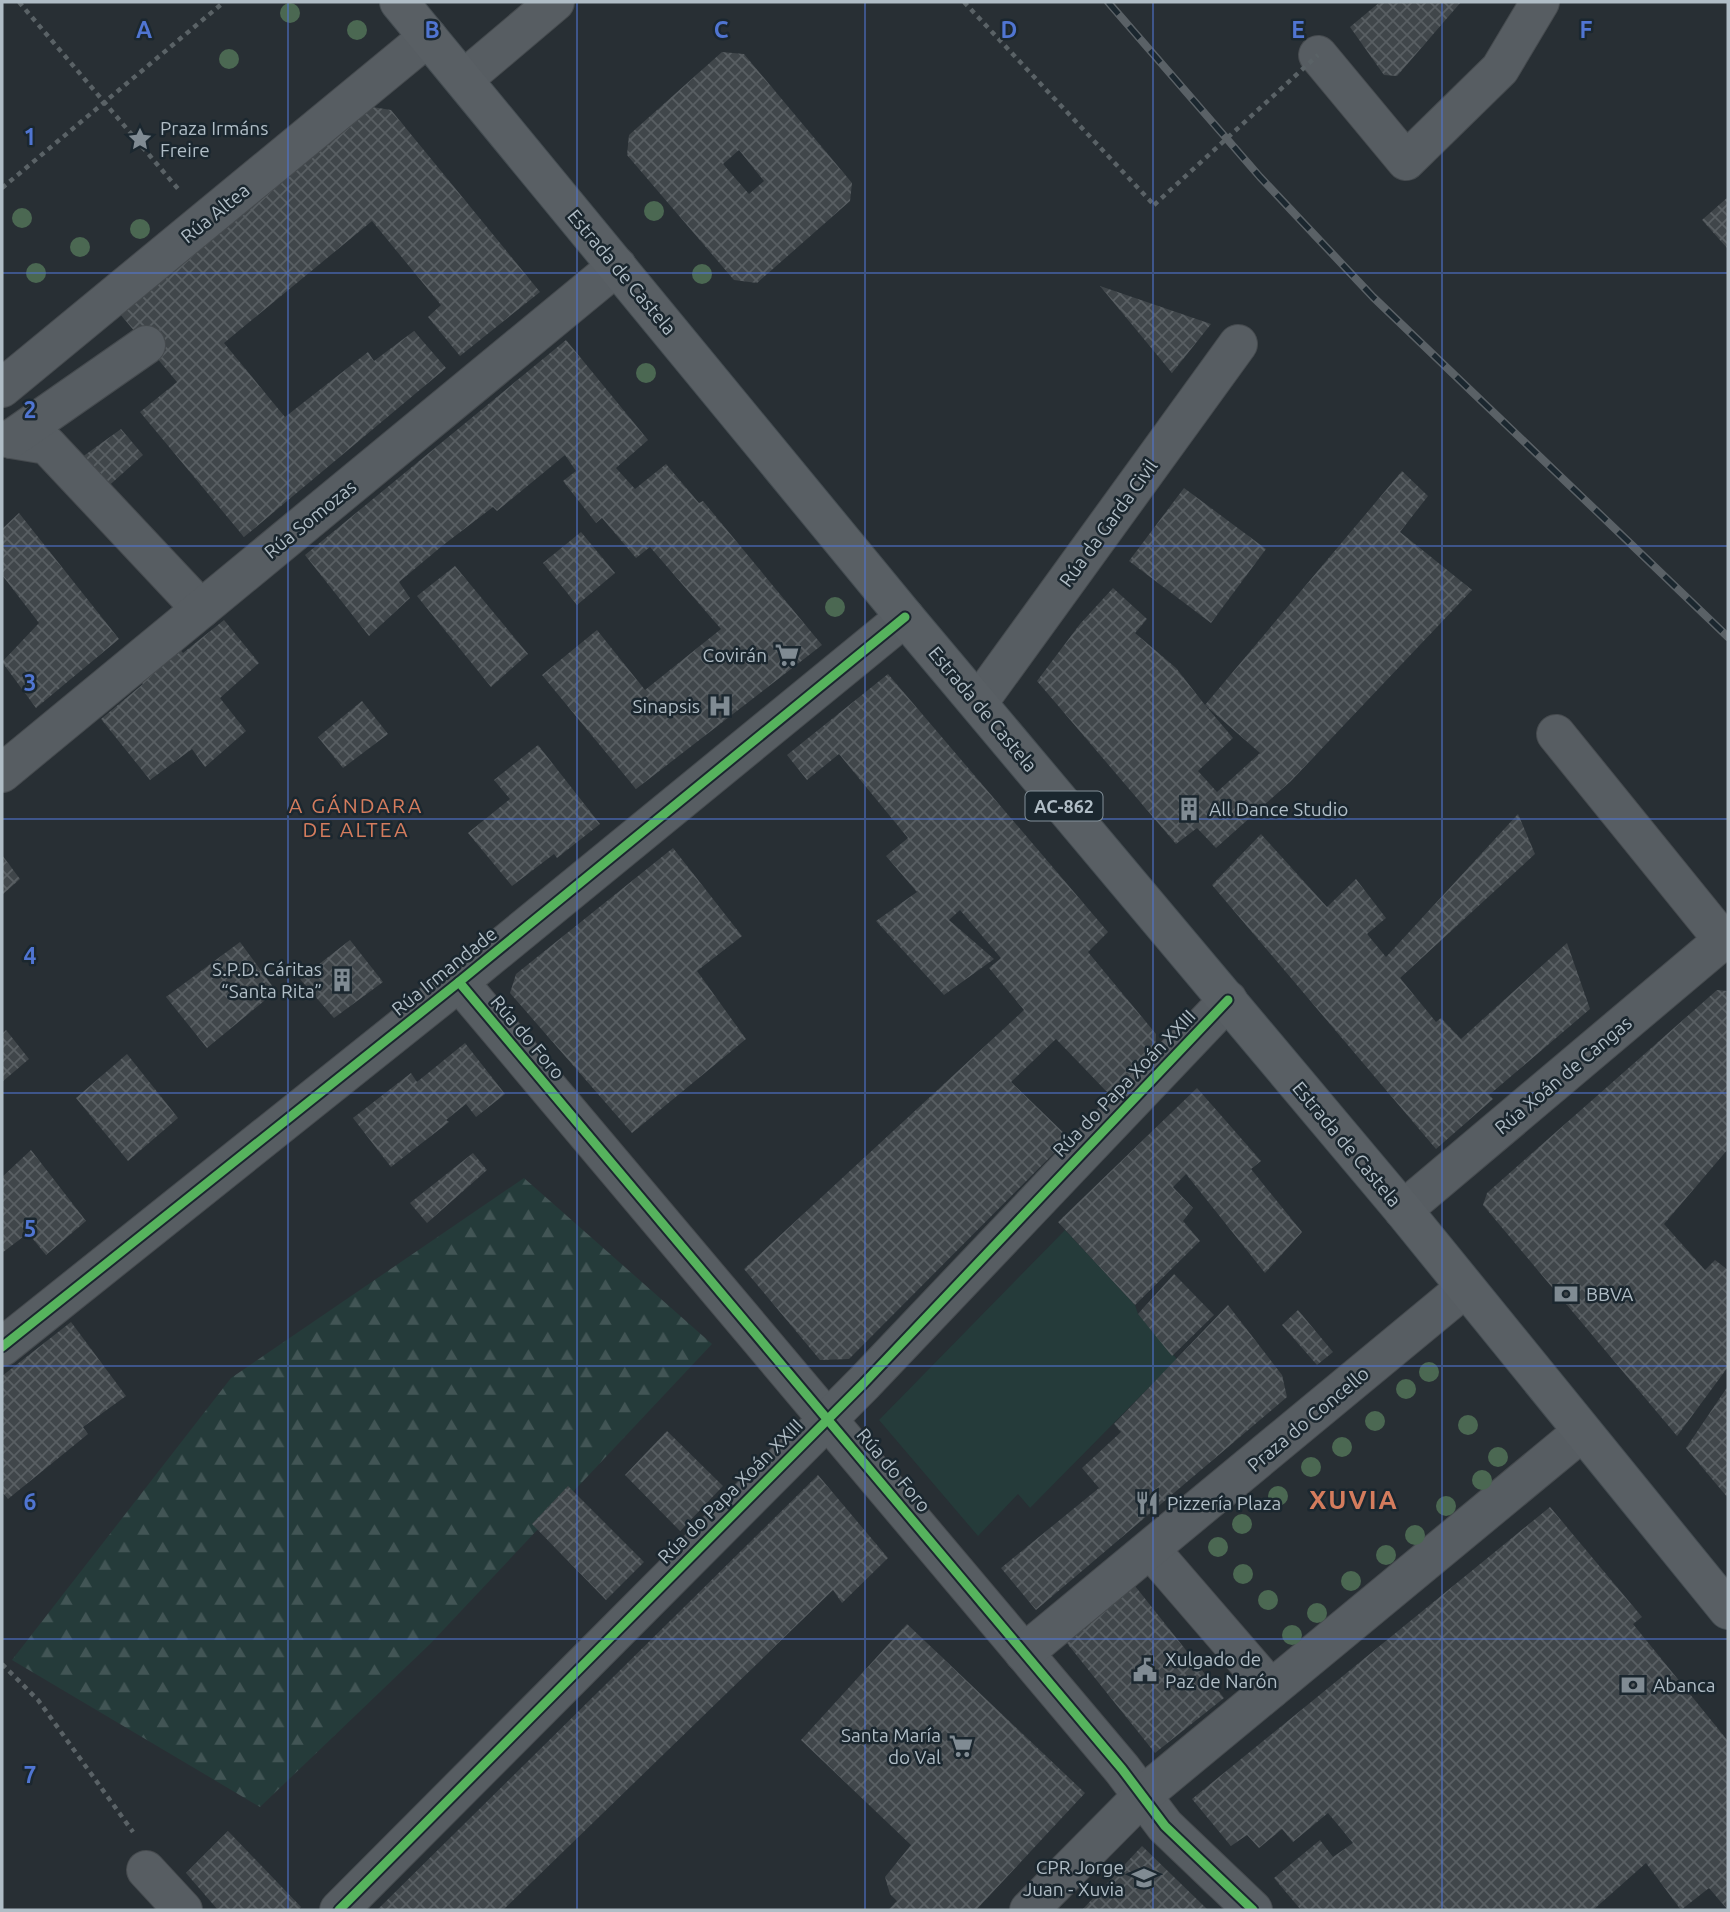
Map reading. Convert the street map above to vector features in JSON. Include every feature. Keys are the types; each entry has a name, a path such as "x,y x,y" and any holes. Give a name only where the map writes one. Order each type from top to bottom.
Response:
{"main road":[{"name":"Estrada de Castela","path":"399,2 905,617 1403,1210 1728,1610"}],"street":[{"path":"464,79 555,2"},
{"path":"1318,55 1406,161 1500,69 1540,2"},
{"name":"Rúa Altea","path":"2,388 428,37"},
{"name":"Rúa Somozas","path":"2,773 617,266"},
{"name":"Rúa da Garda Civil","path":"978,703 1238,344"},
{"path":"6,433 146,345"},
{"path":"6,433 47,445 201,609"},
{"name":"Rúa Irmandade","path":"2,1347 459,982 905,617"},
{"name":"Rúa Xoán de Cangas","path":"1403,1210 1725,943 1556,733"},
{"name":"Rúa do Foro","path":"459,982 828,1417 1143,1795 1165,1826 1253,1910"},
{"name":"Rúa do Papa Xoán XXIII","path":"339,1910 828,1417 1228,1000"},
{"name":"Praza do Concello","path":"1024,1653 1152,1550 1465,1288"},
{"path":"1029,1910 1143,1795 1582,1432"},
{"path":"1152,1550 1271,1689"},
{"path":"146,1870 183,1910"}],"path":[{"path":"19,2 205,221"},
{"path":"2,188 224,2"},
{"path":"964,2 1154,205 1318,55"},
{"path":"2,1664 38,1700 136,1836 146,1870"}],"green space":[{"path":"524,1178 712,1344 430,1644 260,1807 12,1660 231,1378"},
{"path":"1065,1230 1135,1305 1138,1314 1177,1359 1030,1508 1018,1494 978,1536 879,1420"}],"building":[{"path":"1380,2 1461,2 1397,76 1384,75 1350,27"},
{"path":"722,52 744,54 852,183 850,201 757,283 734,280 627,155 629,135","holes":["739,150 764,181 749,194 723,164"]},
{"path":"360,105 391,110 540,292 460,356 428,317 441,305 372,221 224,343 285,417 368,352 374,361 414,331 446,368 244,537 140,412 177,382 115,308"},
{"path":"1728,197 1728,249 1702,220"},
{"path":"1100,286 1211,324 1172,373"},
{"path":"566,340 648,440 616,468 635,489 666,464 699,503 703,501 822,645 636,789 542,675 597,630 645,690 721,629 650,547 636,558 602,518 596,523 563,481 576,471 565,455 497,511 493,507 399,582 410,598 369,636 305,555"},
{"path":"121,429 143,455 103,491 78,460"},
{"path":"1402,471 1428,496 1400,532 1472,590 1291,781 1216,848 1197,828 1176,844 1037,681 1080,624 1113,588 1147,619 1135,633 1176,668 1205,705","holes":["1205,705 1260,753 1217,792 1198,771 1233,738"]},
{"path":"1184,488 1266,549 1211,623 1129,561"},
{"path":"19,513 119,639 36,708 2,662 39,623 2,575 2,529"},
{"path":"581,532 615,573 577,605 543,563"},
{"path":"455,566 528,654 491,687 417,596"},
{"path":"224,620 259,663 220,698 246,731 205,767 192,749 150,780 101,719 143,684 137,678 178,647 183,653"},
{"path":"888,674 1108,932 1088,952 1156,1034 1155,1051 1111,1096 1056,1039 1011,1082 1069,1138 849,1359 820,1360 744,1269 1024,1010 989,968 1001,958 960,910 949,920 994,959 944,995 876,921 917,892 886,856 908,838 839,754 807,780 787,755"},
{"path":"362,701 388,734 343,768 318,737"},
{"path":"538,745 600,824 557,858 554,854 512,886 468,833 510,799 494,780"},
{"path":"1518,814 1535,854 1400,978 1436,1022 1441,1018 1461,1039 1567,943 1590,1009 1489,1095 1493,1099 1436,1149 1212,885 1261,834 1327,907 1356,879 1386,918 1367,934 1386,957"},
{"path":"673,848 742,936 697,971 746,1039 632,1133 510,993 516,974"},
{"path":"2,855 20,879 2,895"},
{"name":"S.P.D. Cáritas “Santa Rita”","path":"350,940 383,982 334,1018 300,979"},
{"path":"240,942 276,991 207,1048 166,997"},
{"path":"1717,990 1728,991 1728,1149 1664,1224 1705,1270 1715,1260 1728,1270 1728,1367 1677,1436 1483,1205 1487,1193"},
{"path":"6,1030 29,1059 2,1082 2,1034"},
{"path":"465,1043 505,1094 476,1117 466,1104 446,1120 449,1122 391,1167 353,1118 411,1073 417,1082"},
{"path":"127,1054 178,1118 128,1161 76,1098"},
{"path":"1197,1088 1261,1161 1251,1169 1302,1232 1265,1273 1186,1174 1173,1187 1193,1208 1183,1221 1200,1241 1135,1305 1058,1222"},
{"path":"31,1150 86,1221 46,1255 28,1233 2,1253 2,1177"},
{"path":"473,1153 487,1170 427,1223 410,1203"},
{"path":"1174,1274 1214,1315 1172,1356 1138,1314"},
{"path":"1228,1305 1282,1375 1287,1397 1036,1610 1001,1568 1099,1488 1082,1468 1121,1432 1114,1424"},
{"path":"1298,1310 1333,1352 1317,1365 1282,1325"},
{"path":"71,1322 126,1396 83,1427 88,1434 8,1499 2,1492 2,1376"},
{"path":"1728,1386 1728,1498 1686,1448"},
{"path":"667,1431 723,1486 680,1531 625,1475"},
{"path":"818,1475 888,1558 842,1603 833,1590 503,1910 377,1910"},
{"path":"568,1486 644,1562 606,1600 532,1524"},
{"path":"1550,1507 1642,1617 1633,1624 1728,1741 1728,1910 1709,1888 1681,1910 1646,1863 1593,1910 1301,1910 1274,1878 1320,1840 1333,1857 1353,1843 1328,1813 1293,1842 1282,1829 1259,1848 1247,1835 1231,1846 1192,1799"},
{"name":"Xulgado de Paz de Narón","path":"1135,1586 1224,1698 1155,1753 1066,1642"},
{"path":"907,1624 1085,1793 976,1910 888,1910 897,1901 890,1894 885,1877 911,1845 801,1740"},
{"path":"228,1831 301,1907 299,1910 218,1910 186,1873"},
{"name":"CPR Jorge Juan - Xuvia","path":"1142,1846 1208,1910 1082,1910"}],"railway":[{"path":"1108,2 1260,177 1373,297 1728,637"}],"cycle path":[{"path":"2,1347 459,982 905,617"},
{"path":"459,982 1122,1769 1165,1826 1253,1910"},
{"path":"339,1910 864,1383 1228,1000"}],"place":[{"name":"Praza Irmáns Freire","path":"140,139"},
{"name":"Covirán","path":"787,655"},
{"name":"Sinapsis","path":"720,706"},
{"name":"All Dance Studio","path":"1189,809"},
{"name":"S.P.D. Cáritas “Santa Rita”","path":"342,980"},
{"name":"BBVA","path":"1566,1294"},
{"name":"Pizzería Plaza","path":"1147,1503"},
{"name":"Xulgado de Paz de Narón","path":"1145,1670"},
{"name":"Abanca","path":"1633,1685"},
{"name":"Santa María do Val","path":"961,1746"},
{"name":"CPR Jorge Juan - Xuvia","path":"1144,1878"}],"district":[{"name":"A GÁNDARA DE ALTEA","path":"356,817"},
{"name":"XUVIA","path":"1354,1499"}]}
